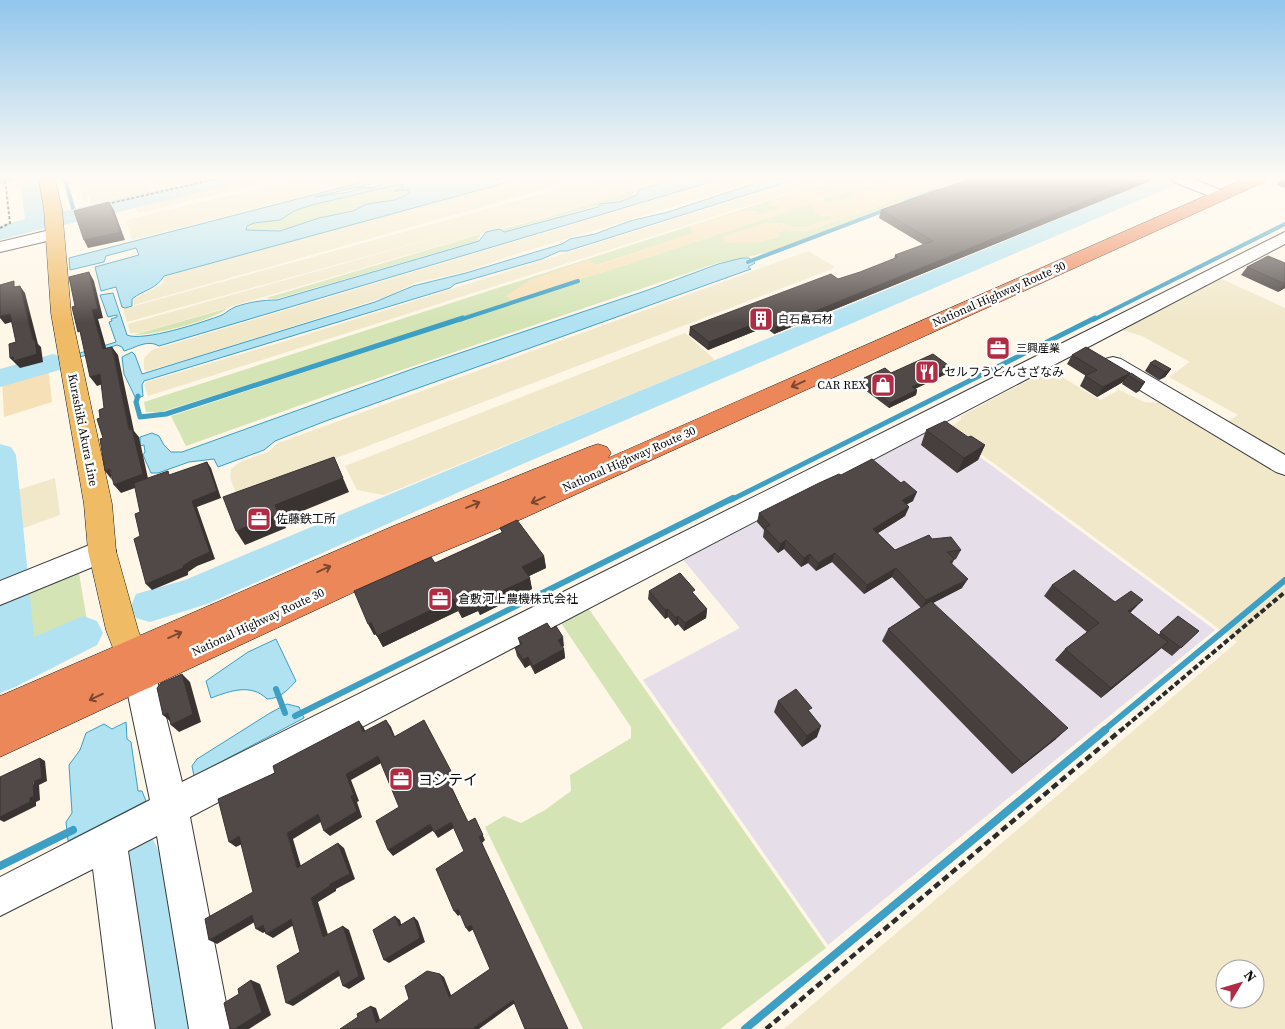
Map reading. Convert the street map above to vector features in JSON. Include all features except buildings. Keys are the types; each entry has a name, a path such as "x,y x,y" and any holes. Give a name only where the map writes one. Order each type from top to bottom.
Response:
{"highway":[{"name":"National Highway Route 30","path":"0,713 135,665 506,515 1131,227"},
{"name":"National Highway Route 30","path":"0,740 135,665"}],"main road":[{"name":"Kurashiki Akura Line","path":"54,227 61,313 98,504 102,550 122,630 135,665"}],"street":[{"path":"0,247 54,234"},
{"path":"0,897 1285,237"},
{"path":"1078,343 1285,466"},
{"path":"12,587 102,550"},
{"path":"135,665 170,808 210,1029"},
{"path":"108,842 134,1029"}],"path":[{"path":"766,1029 1285,592"}],"shaded area":[{"path":"128,227 183,227 132,240"},
{"path":"346,227 411,227 134,305 134,299 162,284 166,276"},
{"path":"421,227 474,227 127,322 123,309"},
{"path":"474,227 504,227 140,333 130,333 128,324"},
{"path":"564,227 606,227 507,257 465,272 415,283 388,296 147,371 144,370 144,358 152,350"},
{"path":"649,227 681,227 148,396 144,385 146,382 289,340"},
{"path":"808,251 834,266 832,269 237,496 230,477 231,469 240,462 268,452 278,443"},
{"path":"1220,278 1285,308 1285,461 1223,425 1238,415 1169,377 1190,362 1142,336 1122,330"},
{"path":"685,333 715,360 384,495 357,490 345,466"},
{"path":"1046,371 1057,374 1100,400 1119,390 1144,402 1156,403 1164,401 1285,471 1285,1029 784,1029 1237,642 947,429 961,420 961,416"},
{"path":"935,424 1215,630 828,945 643,680 740,628 681,557"},
{"path":"55,478 60,515 21,529 18,490"}],"green space":[{"path":"247,227 292,227 280,231 246,230"},
{"path":"510,227 519,227 504,231 502,229"},
{"path":"687,227 691,227 694,233 597,265 588,260 511,300 739,227 769,227 729,243 767,240 780,235 780,232 785,230 806,231 817,227 838,227 781,248 717,263 334,393 186,446 171,416 469,318 467,316 161,412 146,412 144,402"},
{"path":"481,234 477,241 276,299 266,298"},
{"path":"228,308 221,313 182,326 154,333 134,335"},
{"path":"78,567 87,621 26,643 21,589"},
{"path":"586,605 826,948 720,1029 583,1029 485,827 504,816 521,823 545,810 571,791 570,775 631,738 631,727 559,620"}],"sand":[{"path":"690,227 739,227 511,300 506,296 530,280 588,260 598,265 693,233"},
{"path":"753,227 817,227 805,231 780,231 780,235 762,242 729,243 721,237"},
{"path":"48,366 52,402 4,417 2,379"}],"water":[{"path":"189,227 247,227 246,230 280,231 292,227 344,227 164,276 154,287 132,299 132,306 125,308 122,307 116,287 101,291 95,267 139,255 136,248 106,256 104,262 70,270 69,258"},
{"path":"523,227 559,227 159,346 150,343 124,351 122,347 117,345 80,357 80,353 116,342 109,322 117,317 117,315 108,317 100,295 113,293 127,335 146,336 159,334 222,315 240,305 277,300 479,241 486,232 500,229 504,232"},
{"path":"614,227 644,227 567,251 560,251 542,259 455,284 450,288 144,381 142,385 143,396 136,399 124,374 122,357 132,352 142,374 375,302 413,286 466,273 562,244 570,239 595,234"},
{"path":"749,258 755,263 748,267 751,269 323,422 275,441 264,450 218,467 214,459 189,462 158,473 151,473 143,455 145,452 144,445 140,446 140,437 152,433 159,436 171,452 182,452 415,368 648,290 718,264"},
{"path":"276,639 296,681 286,691 271,699 267,699 254,691 247,690 233,691 211,698 206,681 248,652"},
{"path":"287,704 299,707 304,718 194,776 192,766 197,759"},
{"path":"126,722 127,739 131,742 138,791 142,791 146,801 68,841 66,822 72,813 69,765 80,750 86,733 104,724 112,729"}],"waterway":[{"path":"0,233 22,227"},
{"path":"748,262 840,227"},
{"path":"150,606 193,593 499,461 1059,227"},
{"path":"1093,320 1279,227"},
{"path":"459,320 578,281"},
{"path":"138,396 136,402 140,417 166,414 463,318"},
{"path":"731,500 1095,318"},
{"path":"0,378 53,363"},
{"path":"0,455 16,666"},
{"path":"295,716 733,498"},
{"path":"0,525 5,523"},
{"path":"242,573 245,581"},
{"path":"1103,731 1285,580"},
{"path":"0,674 83,633"},
{"path":"276,689 285,713"},
{"path":"745,1029 1105,730"},
{"path":"0,866 73,830"},
{"path":"135,854 163,1029"}],"place":[{"name":"白石島石材","path":"761,319"},
{"name":"三興産業","path":"998,348"},
{"name":"セルフうどんさざなみ","path":"927,372"},
{"name":"CAR REX","path":"883,385"},
{"name":"佐藤鉄工所","path":"259,519"},
{"name":"倉敷河上農機株式会社","path":"440,599"},
{"name":"ヨシテイ","path":"401,779"}]}
